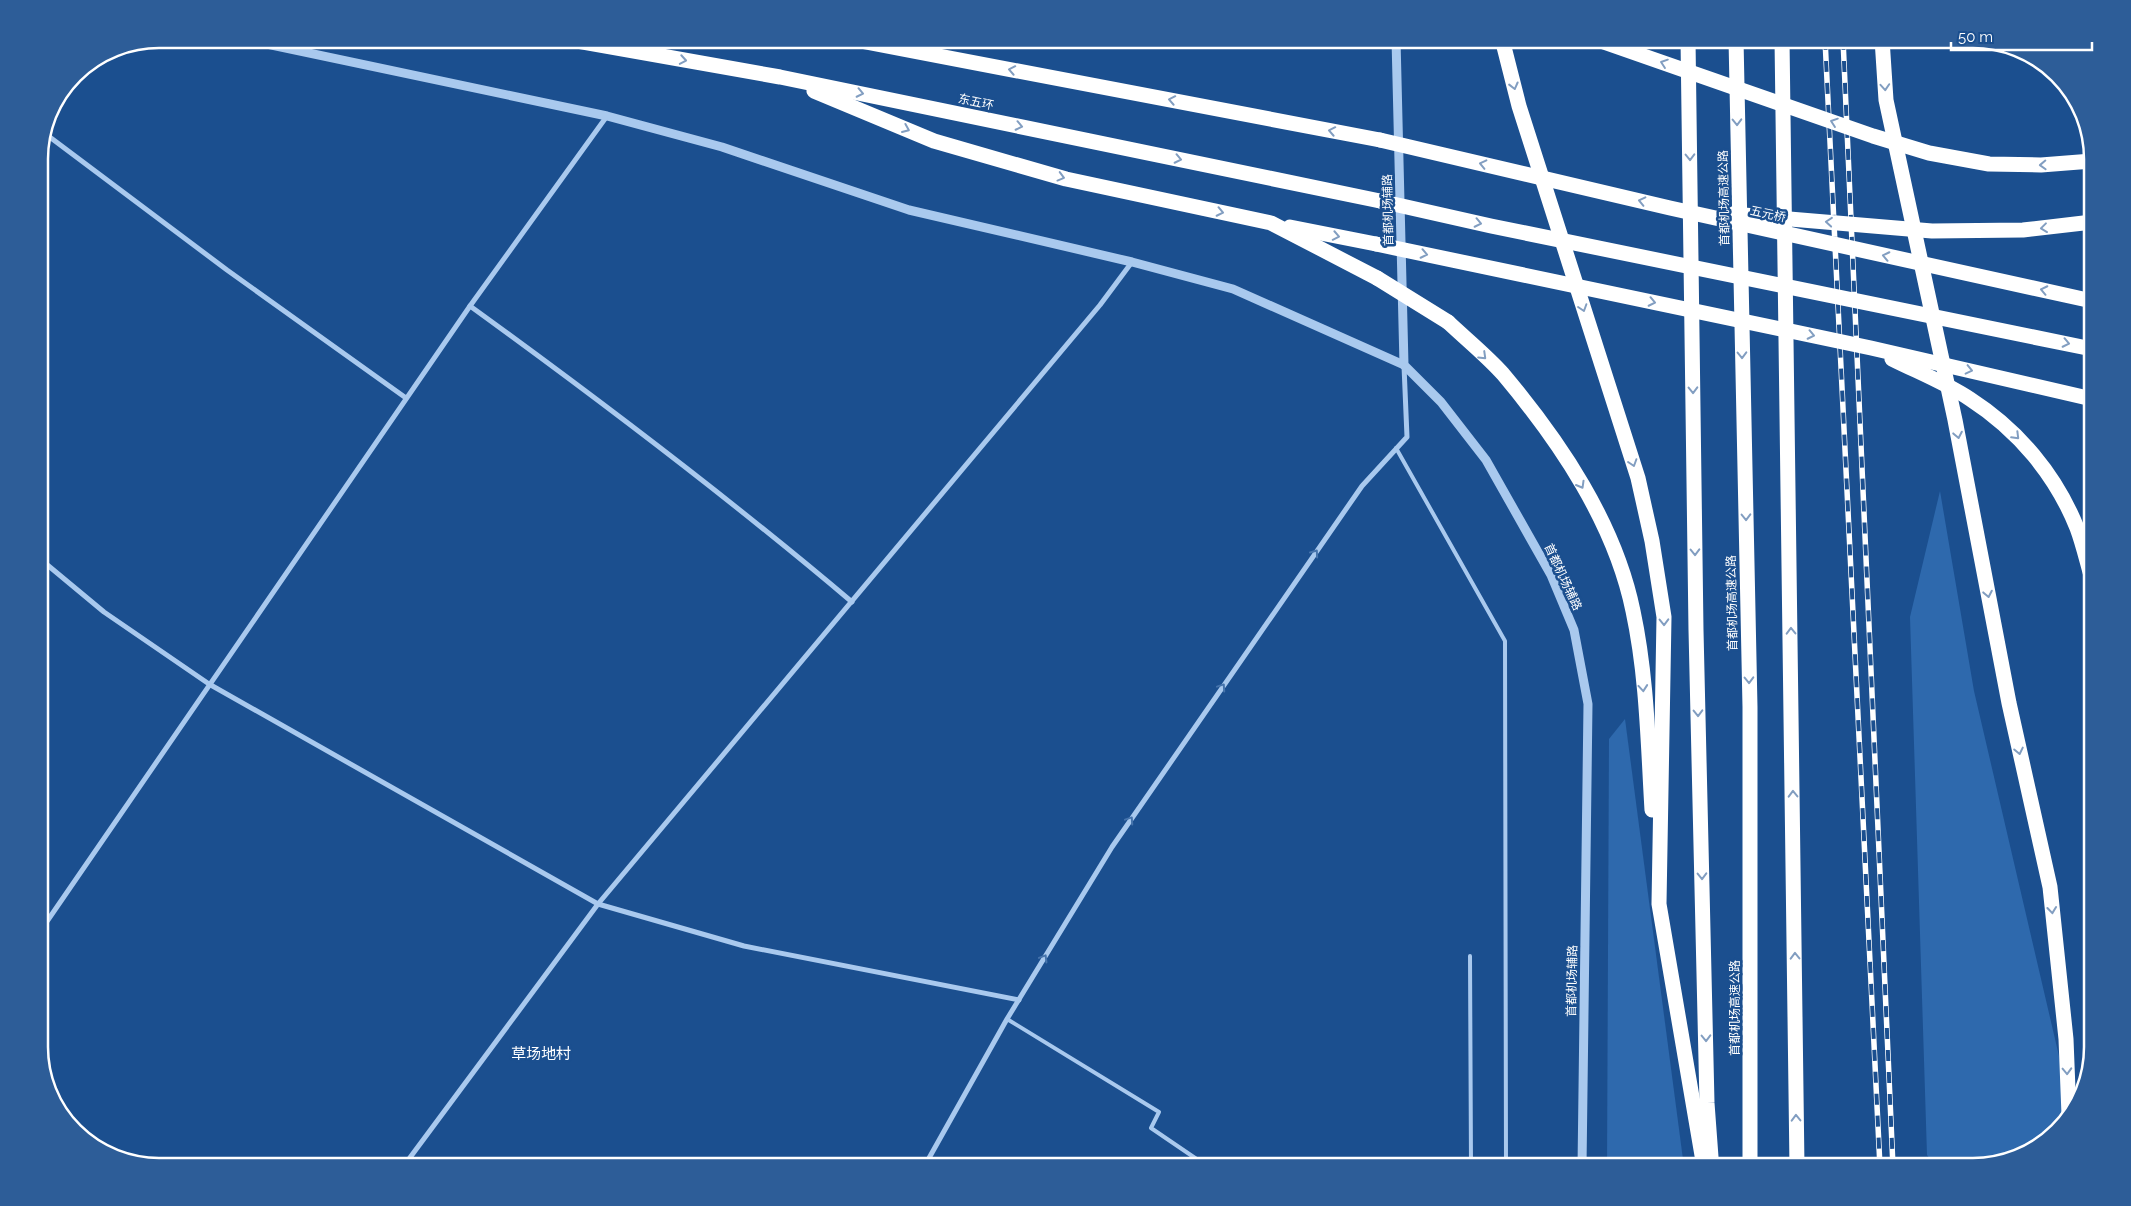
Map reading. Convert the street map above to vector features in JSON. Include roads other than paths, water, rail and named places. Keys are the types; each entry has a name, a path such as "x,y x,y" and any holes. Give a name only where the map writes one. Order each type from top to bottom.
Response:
{"highway":[{"name":"东五环","path":"617,48 780,77 1380,201 1491,226 2083,347"},
{"name":"五元桥","path":"897,48 1380,140 1670,208 2083,299"},
{"path":"1504,48 1519,106 1638,478 1652,540 1664,617 1659,904"},
{"path":"1621,48 1873,136 1929,153 1989,164 2041,165 2083,162"},
{"path":"1688,48 1696,630 1707,1103 1710,1158"},
{"name":"首都机场高速公路","path":"1736,48 1750,707 1750,1158"},
{"path":"1782,48 1797,1158"},
{"path":"1883,48 1886,100 1955,420 2009,703 2050,887 2066,1039 2069,1104"},
{"path":"780,77 934,141 1066,178 1271,223 1871,348 2083,397"},
{"path":"1670,208 1932,231 2023,230 2083,223"},
{"path":"1271,223 1378,278 1448,322 1502,373 1560,450 1612,542 1633,610 1643,683 1659,904 1702,1158"},
{"path":"1871,348 1968,398 2001,421 2027,447 2048,474 2065,501 2078,530 2083,549"}],"street":[{"path":"285,48 606,116 722,147 909,210 1132,262 1233,288 1404,365 1407,437 1362,486 1346,508 1112,847 1007,1019 929,1158"},
{"name":"首都机场辅路","path":"1396,48 1404,365 1441,402 1486,460 1551,576 1574,630 1588,704 1582,1158"},
{"path":"48,920 406,398 606,116"},
{"path":"50,137 227,270 406,398"},
{"path":"410,1158 598,904 1100,305 1132,262"},
{"path":"470,306 624,418 772,535 852,602"},
{"path":"48,565 104,612 209,684 598,904 744,946 1019,1000"}],"lane":[{"path":"1396,448 1505,641 1506,1158"},
{"path":"1470,956 1471,1158"},
{"path":"1007,1019 1158,1112 1151,1128 1195,1158"}],"railway":[{"path":"1825,48 1880,1158"},
{"path":"1843,48 1893,1158"}],"district":[{"name":"草场地村","path":"541,1054"}]}
